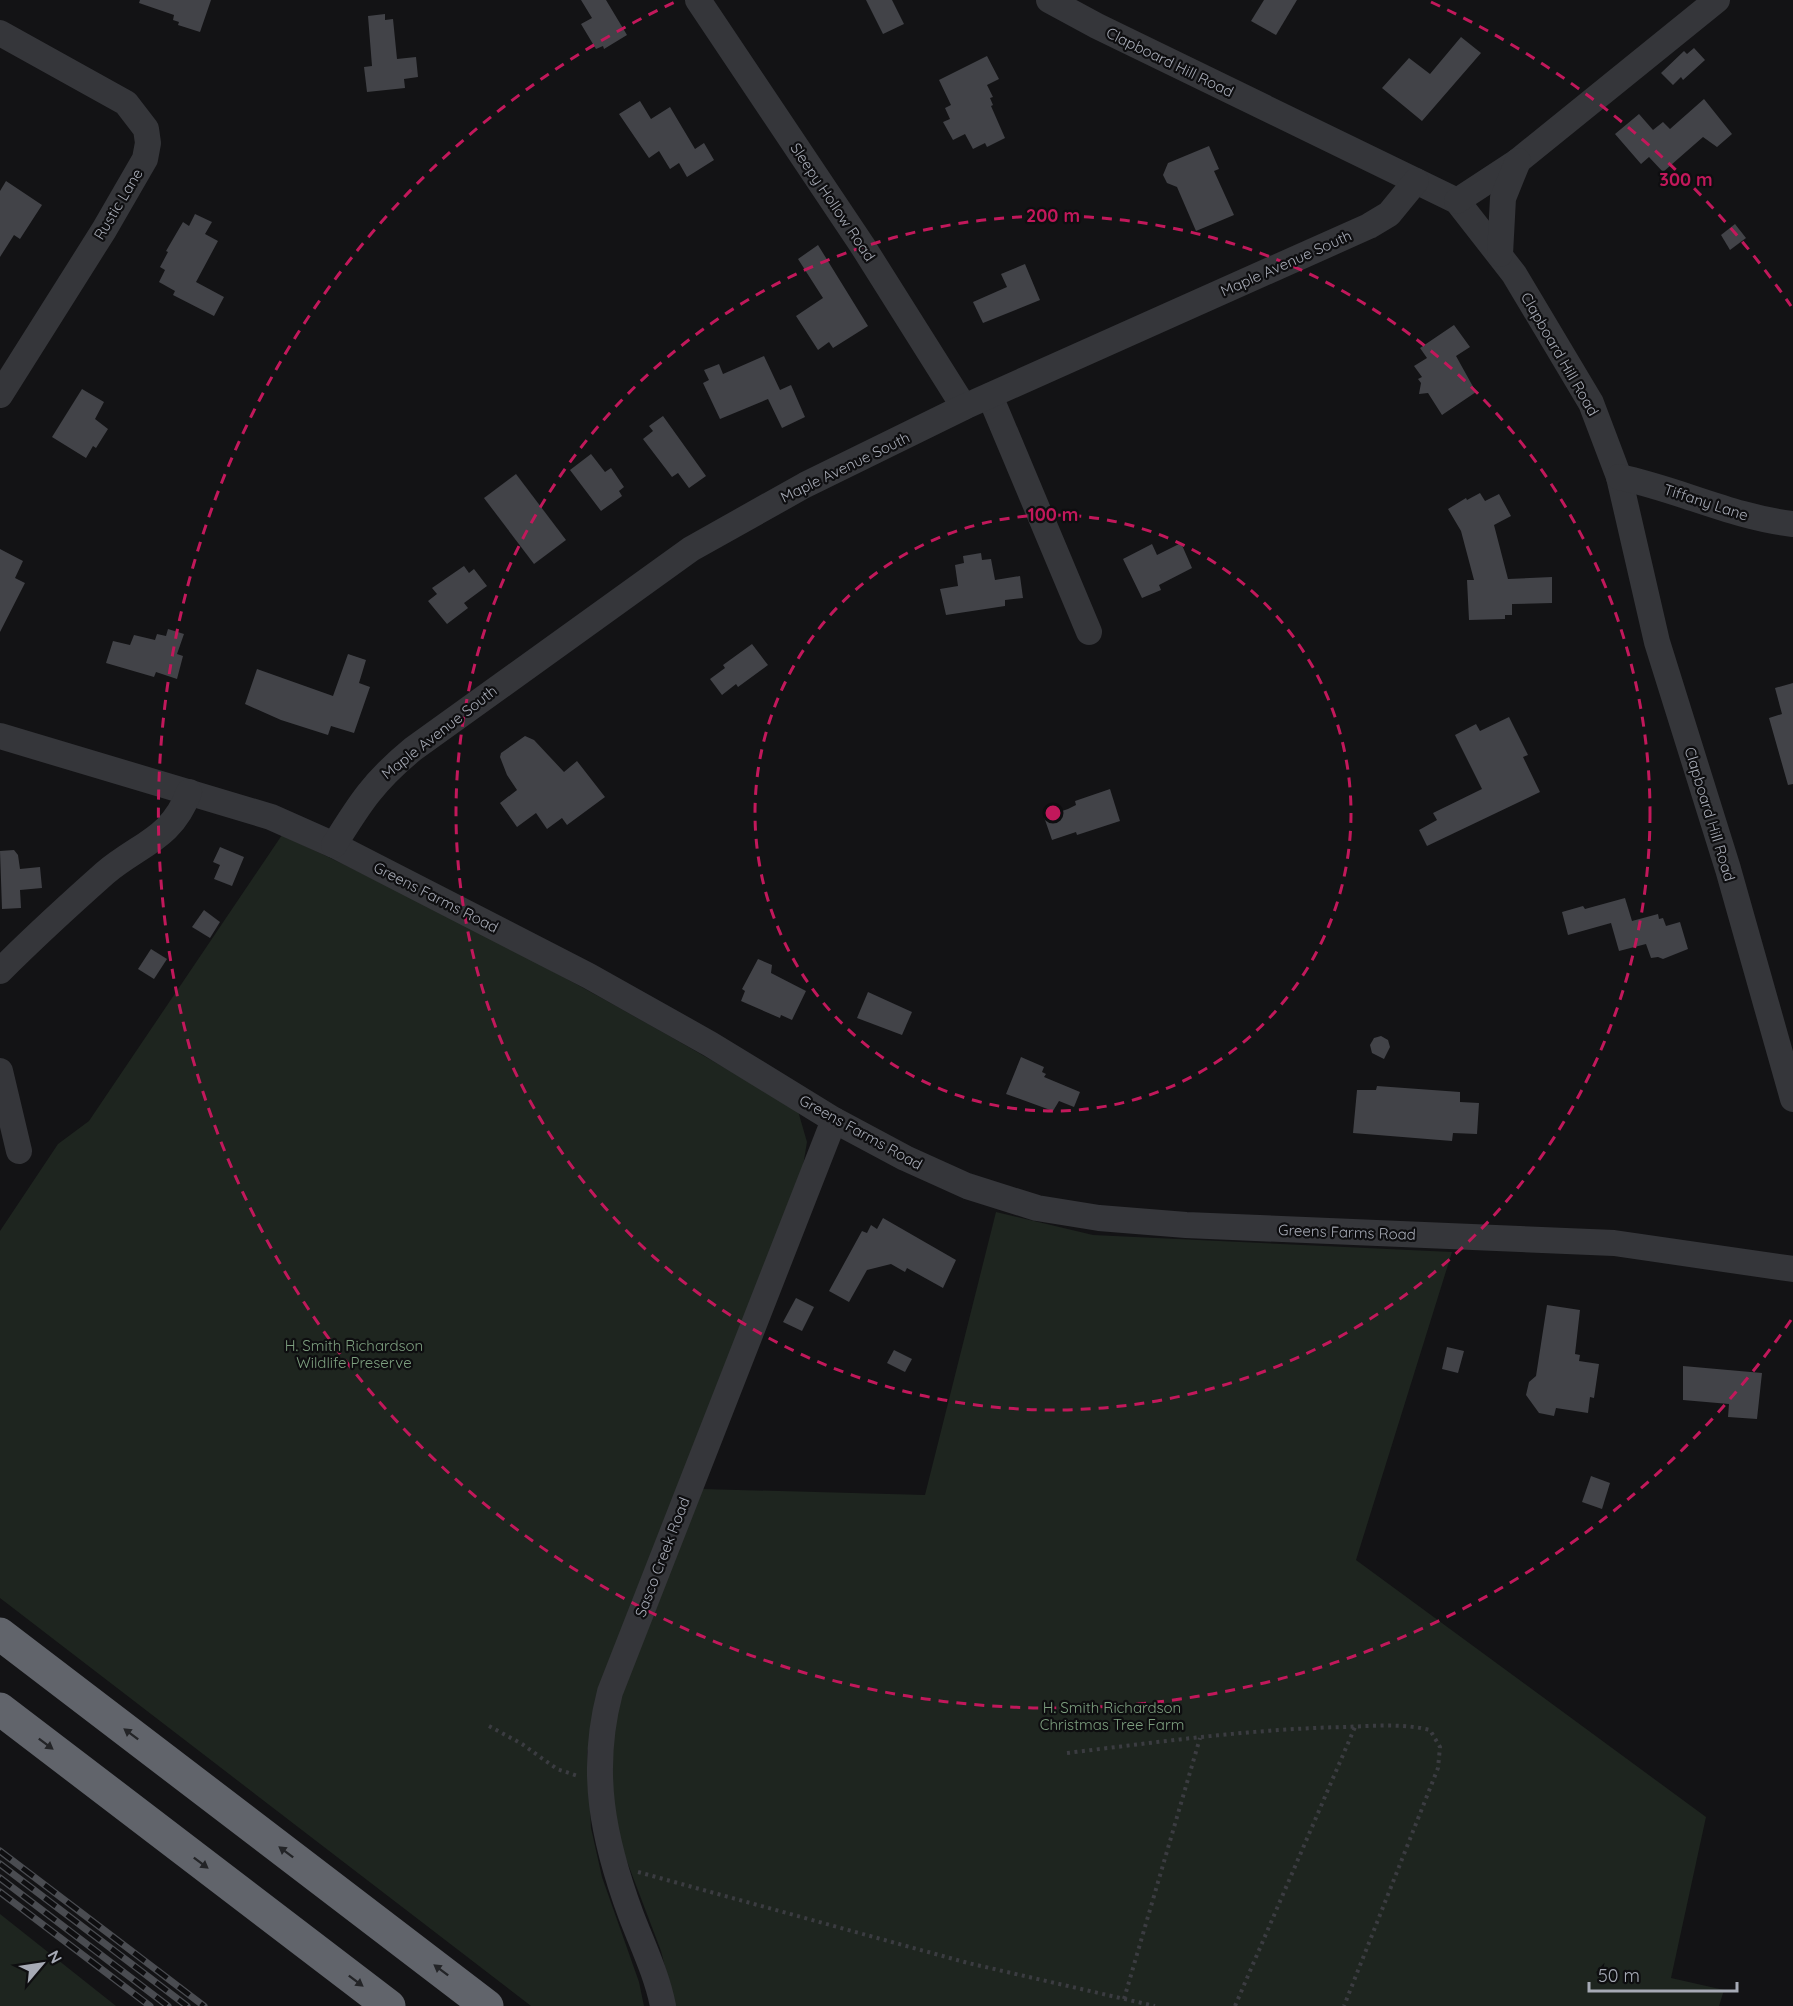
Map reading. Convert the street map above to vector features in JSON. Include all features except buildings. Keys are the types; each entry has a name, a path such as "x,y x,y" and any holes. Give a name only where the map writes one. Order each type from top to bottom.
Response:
{"highway":[{"path":"0,1634 487,2006"},
{"path":"0,1709 389,2006"}],"street":[{"name":"Sleepy Hollow Road","path":"698,0 862,244 964,407"},
{"name":"Clapboard Hill Road","path":"1049,0 1457,201 1500,254 1591,403 1619,477 1657,642 1728,869 1793,1099"},
{"path":"1457,201 1518,161 1717,0"},
{"name":"Rustic Lane","path":"0,33 126,103 146,129 148,143 145,159 104,230 0,394"},
{"path":"1500,254 1503,198 1518,161"},
{"name":"Maple Avenue South","path":"334,845 365,794 385,772 472,705 691,549 765,507 964,407 1369,226 1389,214 1416,181"},
{"path":"990,396 1089,632"},
{"name":"Tiffany Lane","path":"1619,477 1651,483 1751,517 1793,524"},
{"name":"Greens Farms Road","path":"6,743 189,792 271,817 334,845 589,976 710,1044 834,1120 968,1186 1037,1208 1099,1218 1186,1225 1614,1243 1793,1269"},
{"path":"0,971 107,872 169,829 184,806 189,792"},
{"path":"0,1071 3,1102 19,1151"},
{"name":"Sasco Creek Road","path":"663,2006 614,1865 606,1835 598,1751 602,1725 610,1692 834,1120"}],"path":[{"path":"489,1726 569,1775 600,1774"},
{"path":"1235,2006 1355,1727"},
{"path":"1067,1753 1283,1728 1355,1727 1430,1730 1440,1748 1438,1768 1344,2006"},
{"path":"1124,1999 1200,1738"},
{"path":"614,1865 736,1901 968,1963 1155,2006"}],"green space":[{"name":"H. Smith Richardson Wildlife Preserve","path":"282,835 414,899 544,967 798,1111 807,1142 802,1172 611,1661 587,1752 591,1828 602,1877 639,1982 644,2006 531,2006 0,1598 0,1231 58,1144 89,1121"},
{"name":"H. Smith Richardson Christmas Tree Farm","path":"996,1212 1093,1235 1452,1252 1356,1560 1706,1817 1671,1978 1724,1990 1719,2006 675,2006 661,1951 620,1843 612,1807 612,1715 702,1489 925,1495"},
{"path":"0,1914 116,2006 0,2006"}],"railway":[{"path":"0,1851 204,2006"},
{"path":"0,1864 187,2006"},
{"path":"0,1878 168,2006"},
{"path":"0,1892 150,2006"}]}
